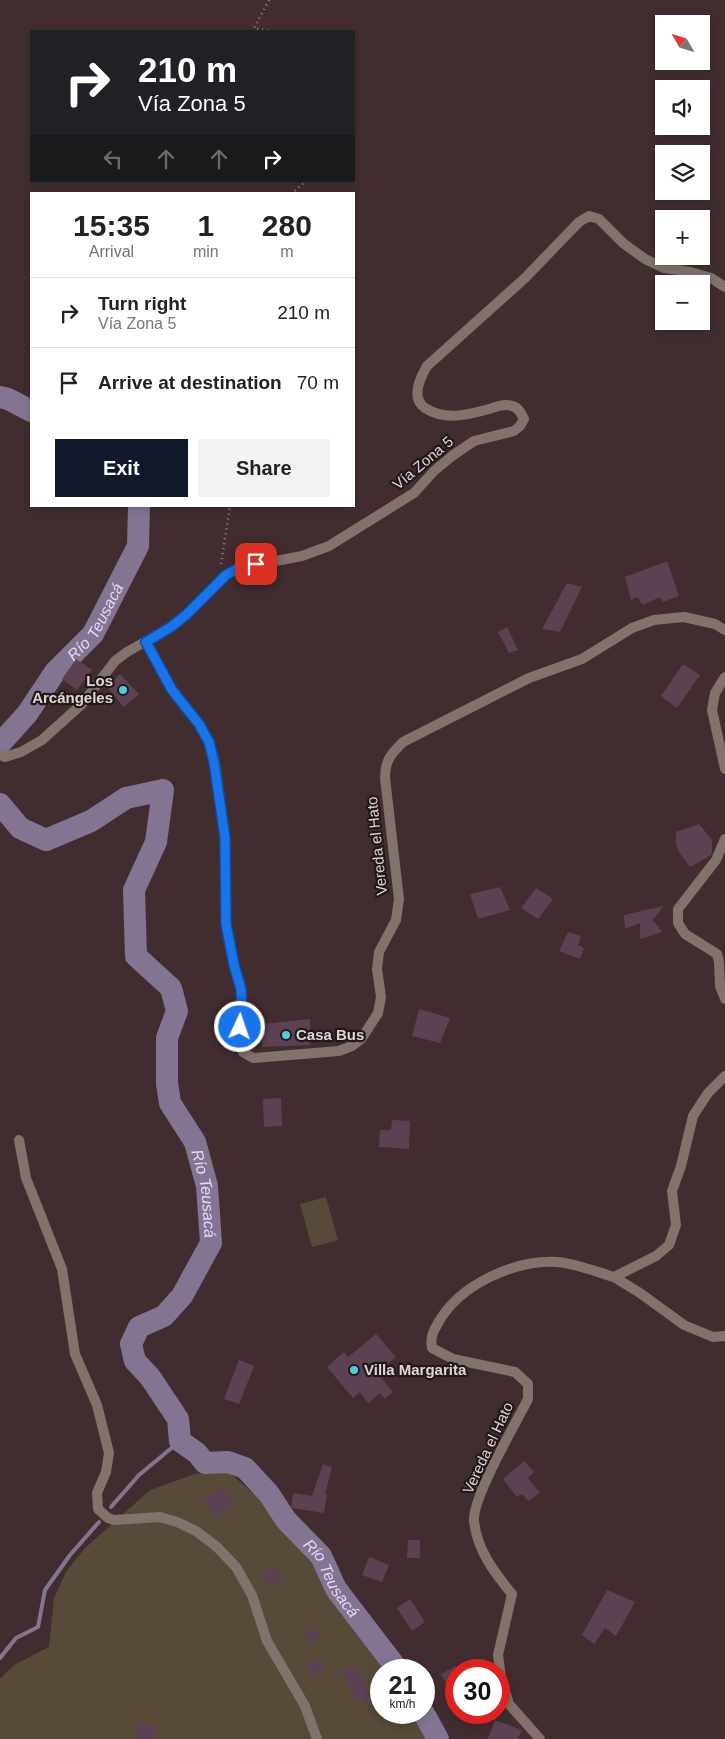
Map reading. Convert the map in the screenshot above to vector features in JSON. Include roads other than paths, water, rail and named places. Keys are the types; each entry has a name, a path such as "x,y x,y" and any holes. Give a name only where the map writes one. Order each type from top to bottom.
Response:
{"street":[{"name":"Vía Zona 5","path":"2,756 21,752 42,740 82,704 115,661 176,623 226,575 239,568 302,556 329,546 414,493 434,471 474,441 514,431 520,426 524,419 521,412 513,406 504,405 471,414 448,416 434,414 422,406 417,395 420,380 427,366 525,278 579,222 589,216 599,219 623,243 646,259 664,268 691,272 711,278 725,287"},
{"name":"Vereda el Hato","path":"146,642 172,690 199,724 209,742 214,762 225,838 226,924 241,989 242,1010 238,1044 243,1052 253,1058 339,1051 352,1046 362,1038 378,1013 381,997 378,969 379,952 396,920 399,899 385,766 392,753 403,742 529,678 582,659 632,628 654,620 684,617 715,624 725,630"},
{"path":"725,677 715,693 712,710 725,769"},
{"path":"725,839 716,860 678,908 678,923 685,934 717,954 720,986 725,999"},
{"path":"614,1277 656,1256 669,1245 676,1225 672,1192 681,1166 693,1116 708,1093 725,1076"},
{"path":"19,1140 26,1178 62,1269 75,1354 97,1405 109,1453 106,1472 97,1493 98,1509 108,1518 114,1520 160,1517 177,1522 196,1531 217,1547 236,1567 252,1596 267,1641 306,1706 318,1739"},
{"name":"Vereda el Hato","path":"540,1739 508,1704 500,1678 498,1655 512,1594 492,1570 479,1542 474,1519 481,1491 528,1399 528,1384 515,1372 453,1359 432,1348 430,1338 443,1315 457,1299 474,1286 508,1270 532,1264 558,1262 614,1277 640,1293 684,1325 713,1337 725,1336"}],"waterway":[{"name":"Río Teusacá","path":"0,397 30,410"},
{"name":"Río Teusacá","path":"0,744 27,714 55,672 93,634 138,546 139,507"},
{"name":"Río Teusacá","path":"0,804 20,828 46,840 91,821 126,798 163,790 156,842 134,890 136,956 171,988 177,1011 167,1038 167,1083 170,1103 195,1142 207,1186 211,1243 182,1296 164,1316 139,1327 131,1344 135,1361 150,1377 178,1419 180,1441 197,1453 205,1463 228,1462 245,1468 269,1494 286,1520 321,1556 336,1589 390,1659"},
{"path":"111,1507 139,1475 180,1441"},
{"path":"0,1658 16,1638 38,1627 45,1590 70,1555 99,1522"},
{"name":"Río Teusacá","path":"430,1724 438,1739"}],"place":[{"name":"Los Arcángeles","path":"123,690"},
{"name":"Casa Bus","path":"286,1035"},
{"name":"Villa Margarita","path":"354,1370"}]}
